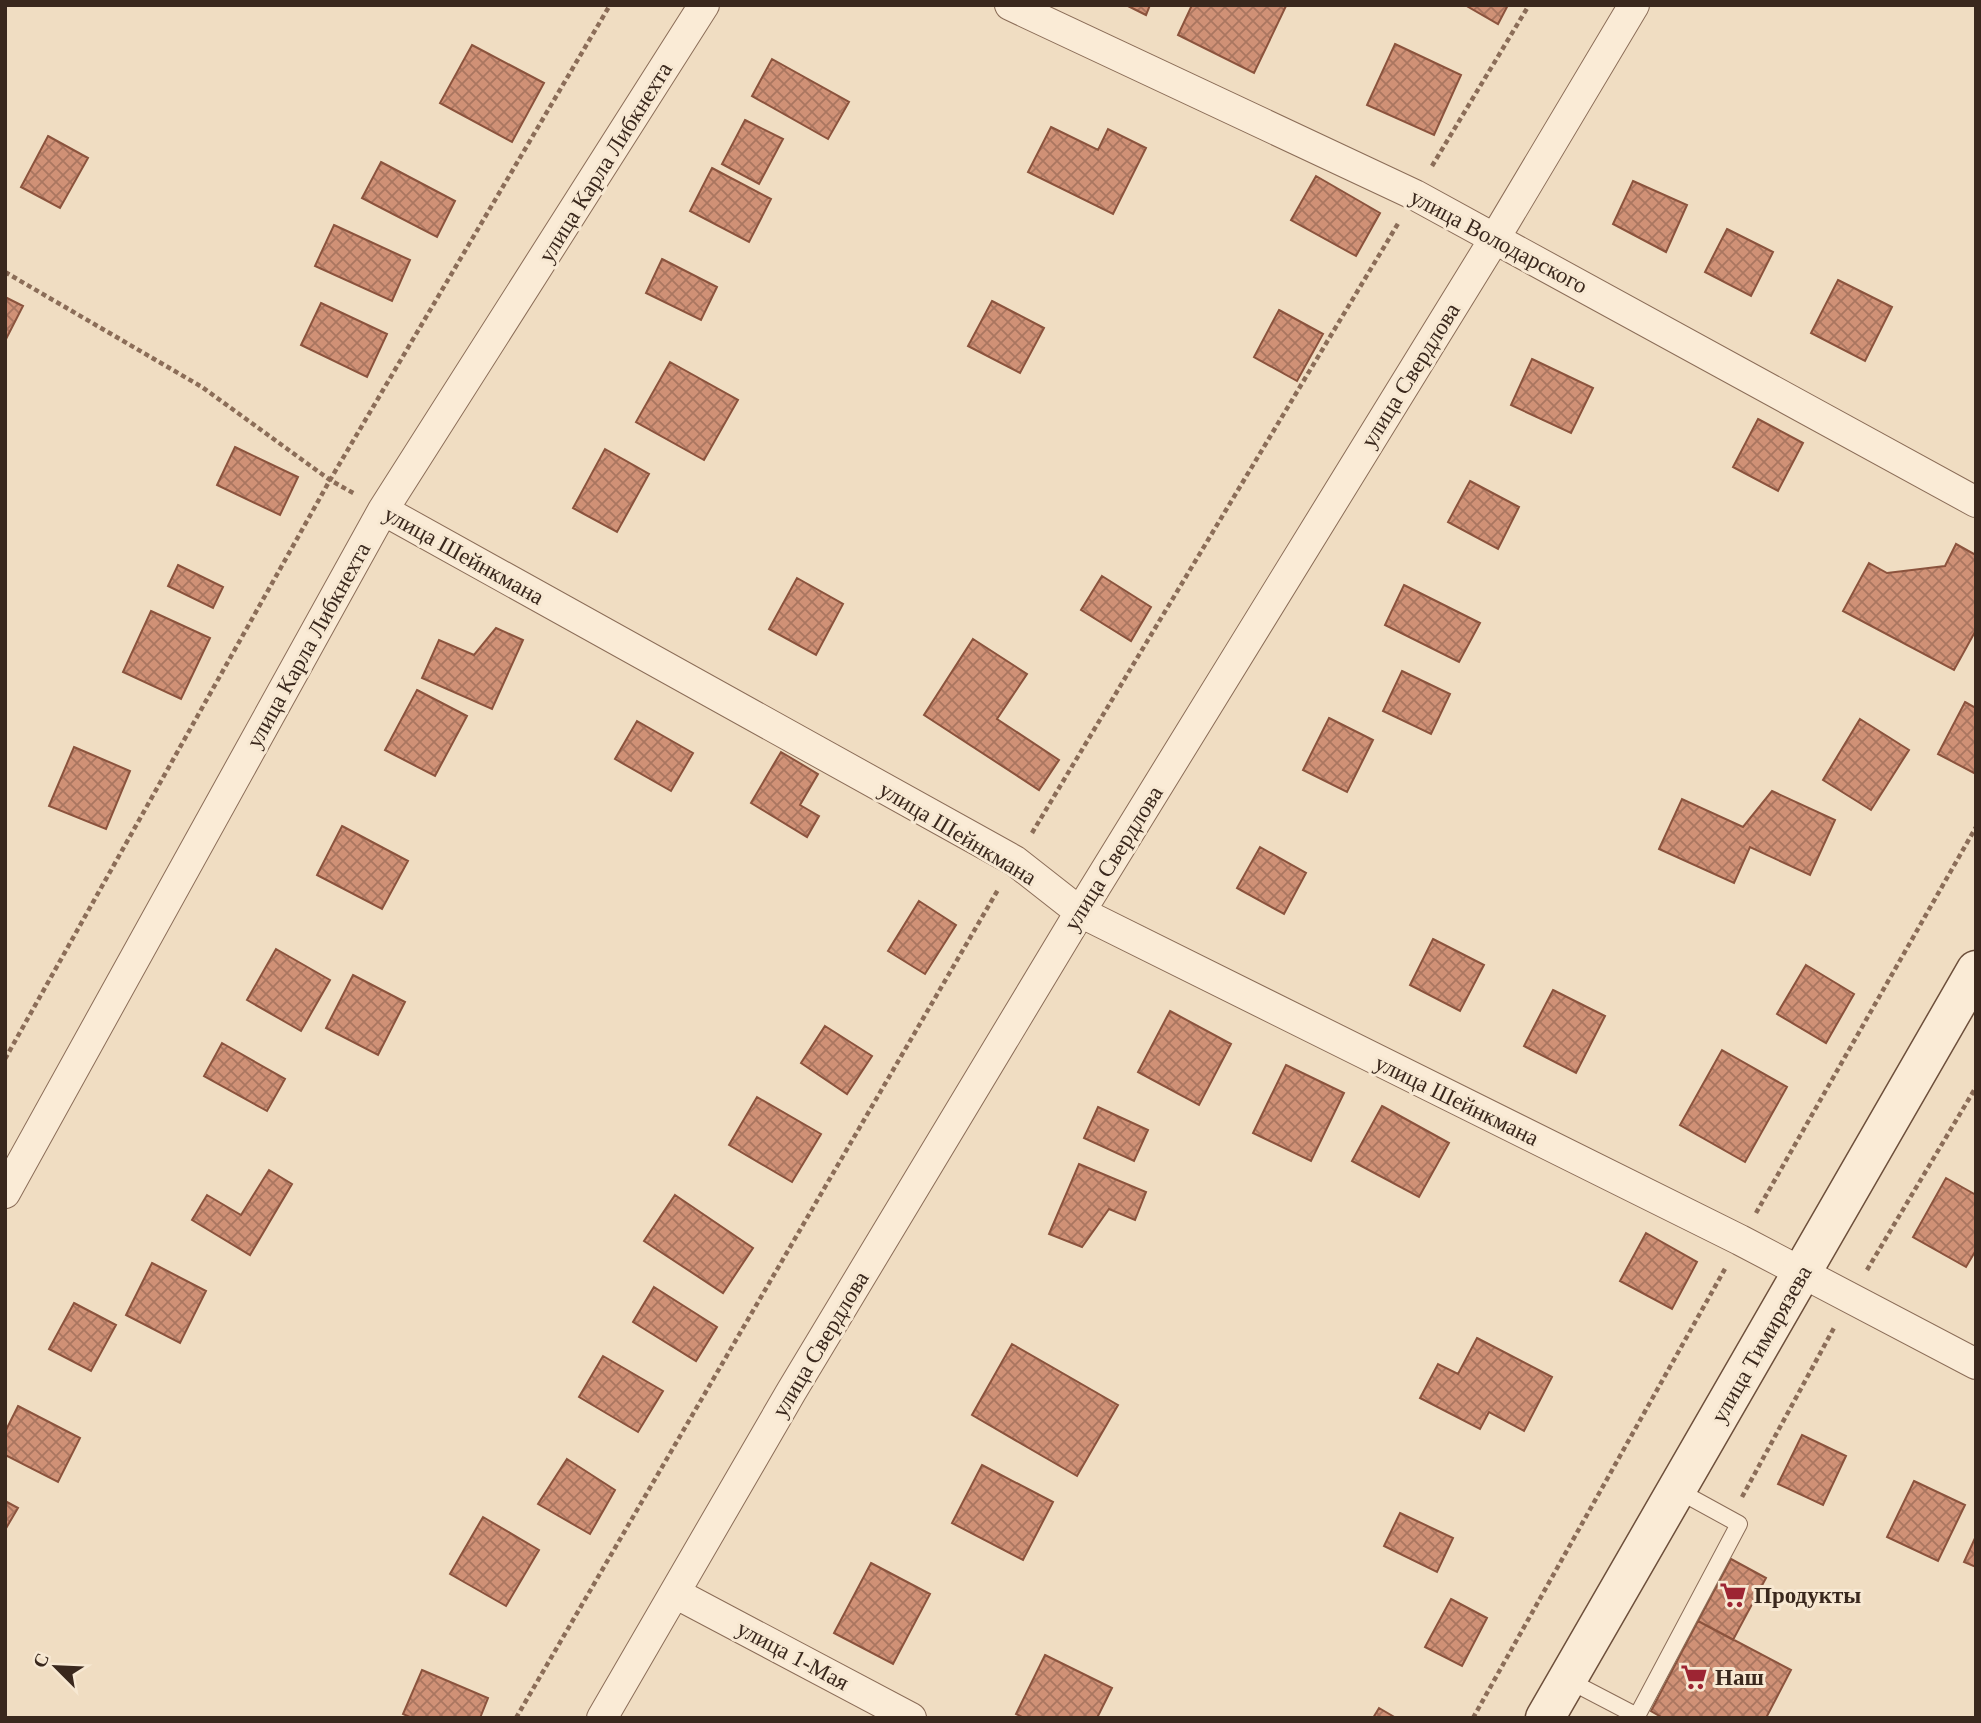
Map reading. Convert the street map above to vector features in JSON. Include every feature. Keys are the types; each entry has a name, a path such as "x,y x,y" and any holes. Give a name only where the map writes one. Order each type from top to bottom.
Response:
{"main road":[{"name":"улица Тимирязева","path":"1545,1718 1976,970"}],"street":[{"name":"улица Карла Либкнехта","path":"5,1193 383,510 704,5"},
{"name":"улица Володарского","path":"1010,5 1415,195 1976,502"},
{"name":"улица Свердлова","path":"602,1718 791,1392 1080,912 1495,238 1634,5"},
{"name":"улица Шейнкмана","path":"383,510 1015,861 1080,912 1802,1272 1976,1364"},
{"name":"улица 1-Мая","path":"676,1593 911,1718"}],"lane":[{"path":"1566,1679 1637,1716 1739,1524 1677,1490"}],"path":[{"path":"5,1059 330,480 610,5"},
{"name":"улица Шейнкмана","path":"5,272 202,387 330,480 383,510"},
{"path":"1730,1519 1851,1298 1976,1087"}],"building":[{"path":"1126,5 1150,5 1146,15"},
{"path":"1192,5 1286,6 1254,73 1178,35"},
{"path":"1465,5 1508,5 1498,24"},
{"path":"1395,44 1461,75 1434,135 1367,105"},
{"path":"472,45 544,83 512,142 440,103"},
{"path":"772,59 849,102 828,139 752,96"},
{"path":"745,120 783,139 759,184 722,164"},
{"path":"1051,127 1098,150 1108,129 1146,148 1113,214 1028,172"},
{"path":"48,136 88,158 60,208 21,187"},
{"path":"381,162 455,201 437,237 362,198"},
{"path":"712,168 771,199 749,242 690,211"},
{"path":"1316,176 1380,213 1356,256 1291,220"},
{"path":"1633,181 1687,205 1666,252 1613,224"},
{"path":"334,225 410,260 392,301 315,266"},
{"path":"1727,229 1773,252 1751,296 1705,272"},
{"path":"662,259 717,287 701,320 646,293"},
{"path":"1838,280 1892,307 1865,361 1811,333"},
{"path":"5,297 23,306 5,341"},
{"path":"992,301 1044,328 1020,373 968,346"},
{"path":"321,303 387,334 367,377 301,345"},
{"path":"1279,310 1323,334 1297,381 1254,357"},
{"path":"1532,359 1593,388 1571,433 1511,405"},
{"path":"670,362 738,400 704,460 636,422"},
{"path":"1758,419 1803,443 1778,491 1733,467"},
{"path":"235,447 298,477 280,515 217,485"},
{"path":"605,449 649,474 617,532 573,508"},
{"path":"1470,481 1519,507 1498,549 1448,522"},
{"path":"1956,544 1976,555 1976,630 1954,670 1843,611 1869,563 1887,573 1945,566"},
{"path":"178,565 223,587 213,608 168,586"},
{"path":"1102,576 1151,607 1131,641 1081,610"},
{"path":"797,578 843,604 816,655 769,629"},
{"path":"1404,585 1480,623 1459,662 1385,625"},
{"path":"151,611 210,638 181,699 123,672"},
{"path":"496,628 523,640 492,709 422,678 439,640 474,655"},
{"path":"973,639 1027,674 997,719 1059,760 1039,790 924,715"},
{"path":"1402,671 1450,694 1431,734 1383,711"},
{"path":"417,690 467,716 435,776 385,750"},
{"path":"1965,702 1976,708 1976,774 1938,754"},
{"path":"1329,718 1373,740 1347,792 1303,770"},
{"path":"1860,719 1909,750 1871,810 1823,780"},
{"path":"637,721 693,753 671,791 615,759"},
{"path":"74,747 130,771 106,829 49,806"},
{"path":"781,752 818,774 800,805 819,816 807,837 751,803"},
{"path":"1772,791 1835,820 1810,875 1750,847 1734,883 1659,849 1682,799 1743,827"},
{"path":"342,826 408,861 382,909 317,875"},
{"path":"1260,847 1306,873 1284,914 1237,888"},
{"path":"919,901 956,925 925,974 888,951"},
{"path":"1433,939 1484,965 1460,1011 1410,985"},
{"path":"276,949 330,980 301,1031 247,1000"},
{"path":"1806,965 1854,994 1826,1043 1777,1014"},
{"path":"353,975 405,1002 378,1055 326,1028"},
{"path":"1553,990 1605,1016 1576,1073 1524,1046"},
{"path":"1170,1011 1231,1044 1199,1105 1138,1072"},
{"path":"825,1026 872,1056 847,1094 801,1063"},
{"path":"222,1043 285,1079 267,1111 204,1076"},
{"path":"1722,1050 1787,1087 1745,1162 1680,1125"},
{"path":"1286,1065 1344,1093 1311,1161 1253,1133"},
{"path":"757,1097 821,1134 792,1182 729,1145"},
{"path":"1382,1106 1449,1143 1419,1197 1352,1161"},
{"path":"1098,1107 1148,1130 1134,1161 1084,1138"},
{"path":"1079,1164 1146,1192 1135,1220 1109,1209 1082,1247 1049,1234"},
{"path":"269,1170 292,1184 250,1255 192,1220 207,1195 241,1215"},
{"path":"1946,1178 1976,1195 1976,1250 1966,1267 1913,1237"},
{"path":"675,1195 753,1248 723,1293 644,1241"},
{"path":"1646,1233 1697,1262 1672,1309 1620,1281"},
{"path":"152,1263 206,1291 180,1343 126,1315"},
{"path":"654,1287 717,1327 696,1361 633,1322"},
{"path":"74,1303 116,1325 91,1371 49,1349"},
{"path":"1477,1338 1552,1377 1524,1431 1489,1412 1480,1429 1420,1398 1438,1364 1458,1374"},
{"path":"1012,1344 1118,1405 1077,1476 972,1415"},
{"path":"603,1356 663,1391 638,1432 579,1397"},
{"path":"18,1406 80,1438 58,1482 5,1455 5,1432"},
{"path":"1802,1435 1846,1456 1823,1505 1778,1484"},
{"path":"567,1459 615,1490 590,1534 538,1504"},
{"path":"982,1465 1053,1502 1023,1560 952,1523"},
{"path":"1914,1481 1965,1505 1938,1561 1887,1537"},
{"path":"5,1501 18,1508 5,1530"},
{"path":"1400,1513 1453,1538 1437,1572 1384,1546"},
{"path":"483,1517 539,1550 506,1606 450,1574"},
{"path":"1976,1536 1976,1567 1964,1562"},
{"path":"1731,1559 1766,1578 1733,1640 1698,1621"},
{"path":"871,1563 930,1594 893,1664 834,1633"},
{"path":"1451,1599 1487,1618 1462,1666 1425,1647"},
{"path":"1698,1621 1791,1670 1766,1718 1663,1718 1651,1711"},
{"path":"1045,1655 1112,1688 1097,1718 1024,1718 1016,1714"},
{"path":"422,1670 488,1698 480,1718 412,1718 403,1714"},
{"path":"1379,1708 1396,1718 1373,1718"}],"place":[{"name":"Продукты","path":"1733,1595"},
{"name":"Наш","path":"1694,1677"}]}
